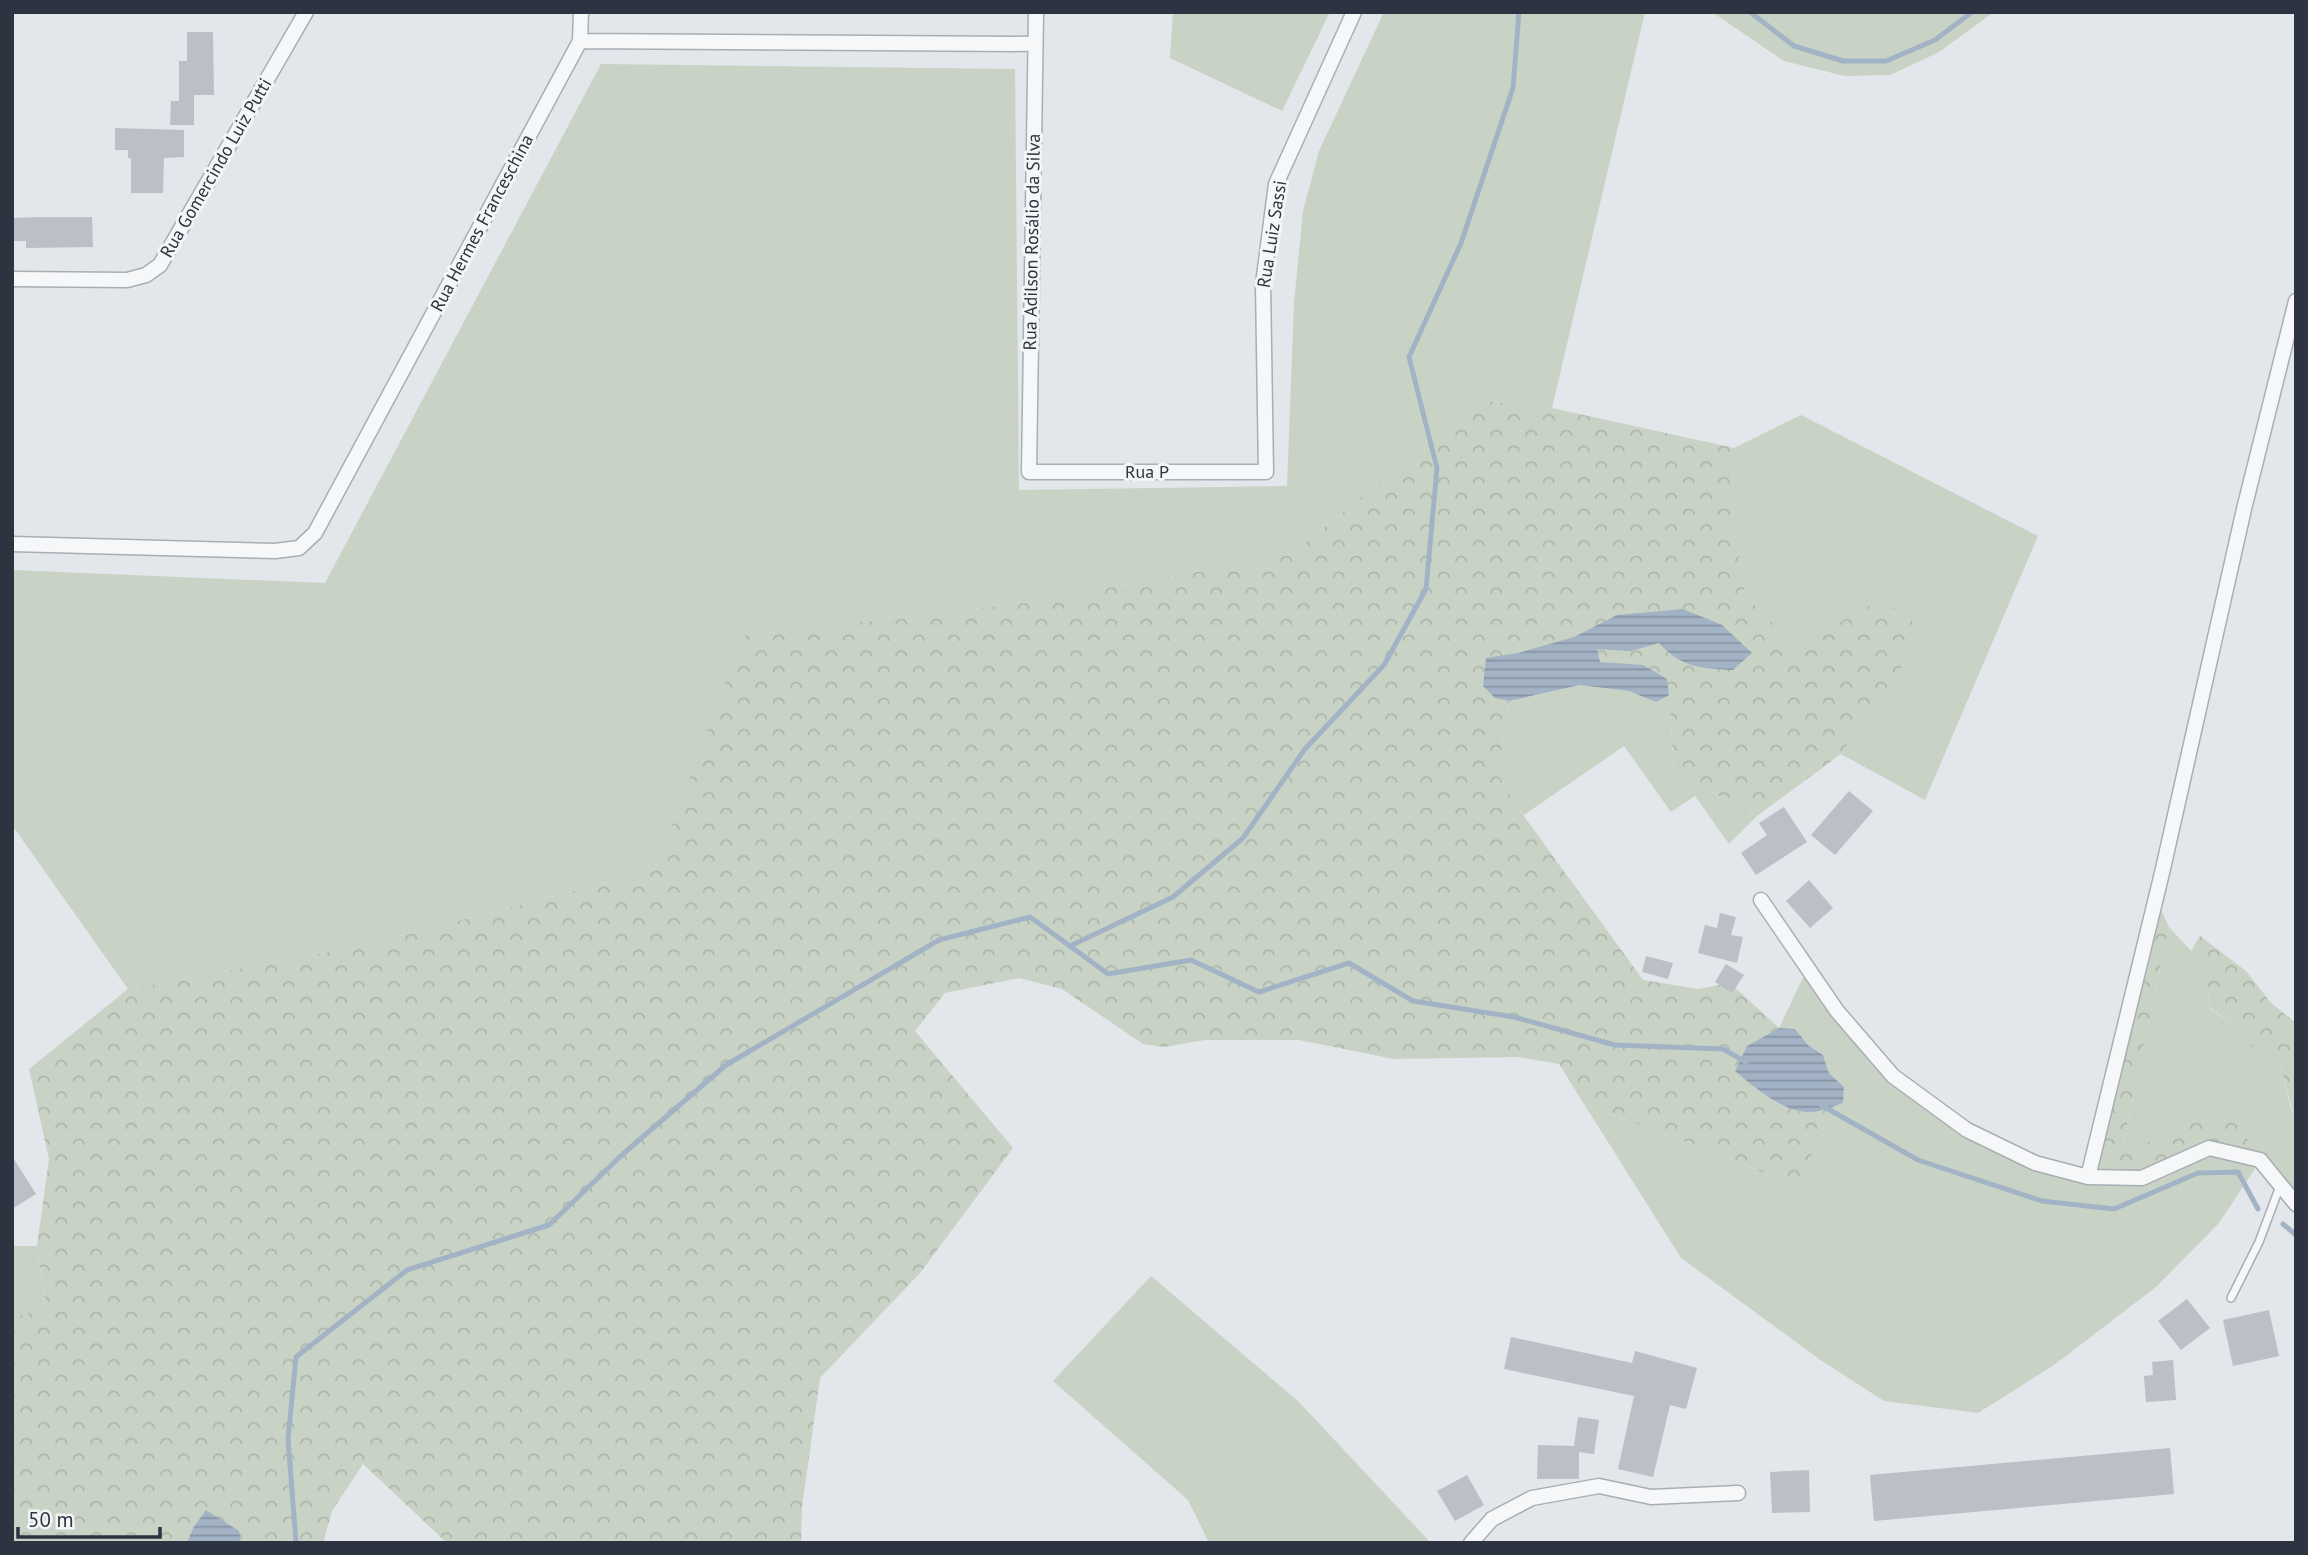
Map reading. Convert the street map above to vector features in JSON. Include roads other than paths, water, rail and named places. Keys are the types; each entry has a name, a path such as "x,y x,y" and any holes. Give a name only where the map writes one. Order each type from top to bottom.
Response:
{"street":[{"name":"Rua Gomercindo Luiz Putti","path":"12,279 127,280 146,275 160,265 306,12"},
{"path":"581,12 580,41 1035,44"},
{"name":"Rua Adilson Rosálio da Silva","path":"1029,472 1036,12"},
{"name":"Rua Luiz Sassi","path":"1266,472 1263,284 1276,184 1354,12"},
{"name":"Rua Hermes Franceschina","path":"12,544 275,551 299,548 315,533 580,41"},
{"path":"2088,1177 2160,885 2241,523 2296,300"},
{"name":"Rua P","path":"1029,472 1266,472"},
{"path":"1760,900 1838,1011 1893,1076 1967,1130 2035,1163 2088,1177 2141,1178 2209,1148 2260,1160 2296,1203"},
{"path":"1471,1543 1492,1520 1532,1498 1599,1486 1651,1497 1738,1493"}],"lane":[{"path":"2231,1298 2259,1242 2281,1186"}],"water":[{"path":"1683,609 1722,625 1752,653 1733,670 1692,665 1667,651 1659,643 1631,651 1597,649 1600,662 1643,665 1667,679 1669,695 1656,702 1629,691 1580,685 1509,701 1495,698 1483,686 1486,658 1518,653 1574,637 1617,615"},
{"path":"1779,1028 1795,1029 1808,1045 1823,1055 1829,1073 1844,1087 1843,1103 1815,1112 1801,1111 1770,1098 1735,1071 1747,1046"},
{"path":"206,1510 239,1531 241,1543 187,1543 193,1528"}],"waterway":[{"path":"296,1543 288,1439 296,1357 407,1270 549,1225 623,1154 726,1065 939,940 1030,917 1070,946 1173,897 1243,838 1305,749 1384,665 1426,589 1437,468 1409,357 1461,243 1513,88 1519,12"},
{"path":"1750,12 1794,46 1843,61 1886,61 1935,40 1972,12"},
{"path":"1070,946 1108,974 1191,960 1259,992 1349,963 1413,1001 1514,1017 1615,1045 1723,1049 1746,1062"},
{"path":"1821,1105 1918,1160 2042,1201 2114,1209 2198,1173 2238,1172 2258,1209"},
{"path":"2283,1224 2296,1235"}]}
